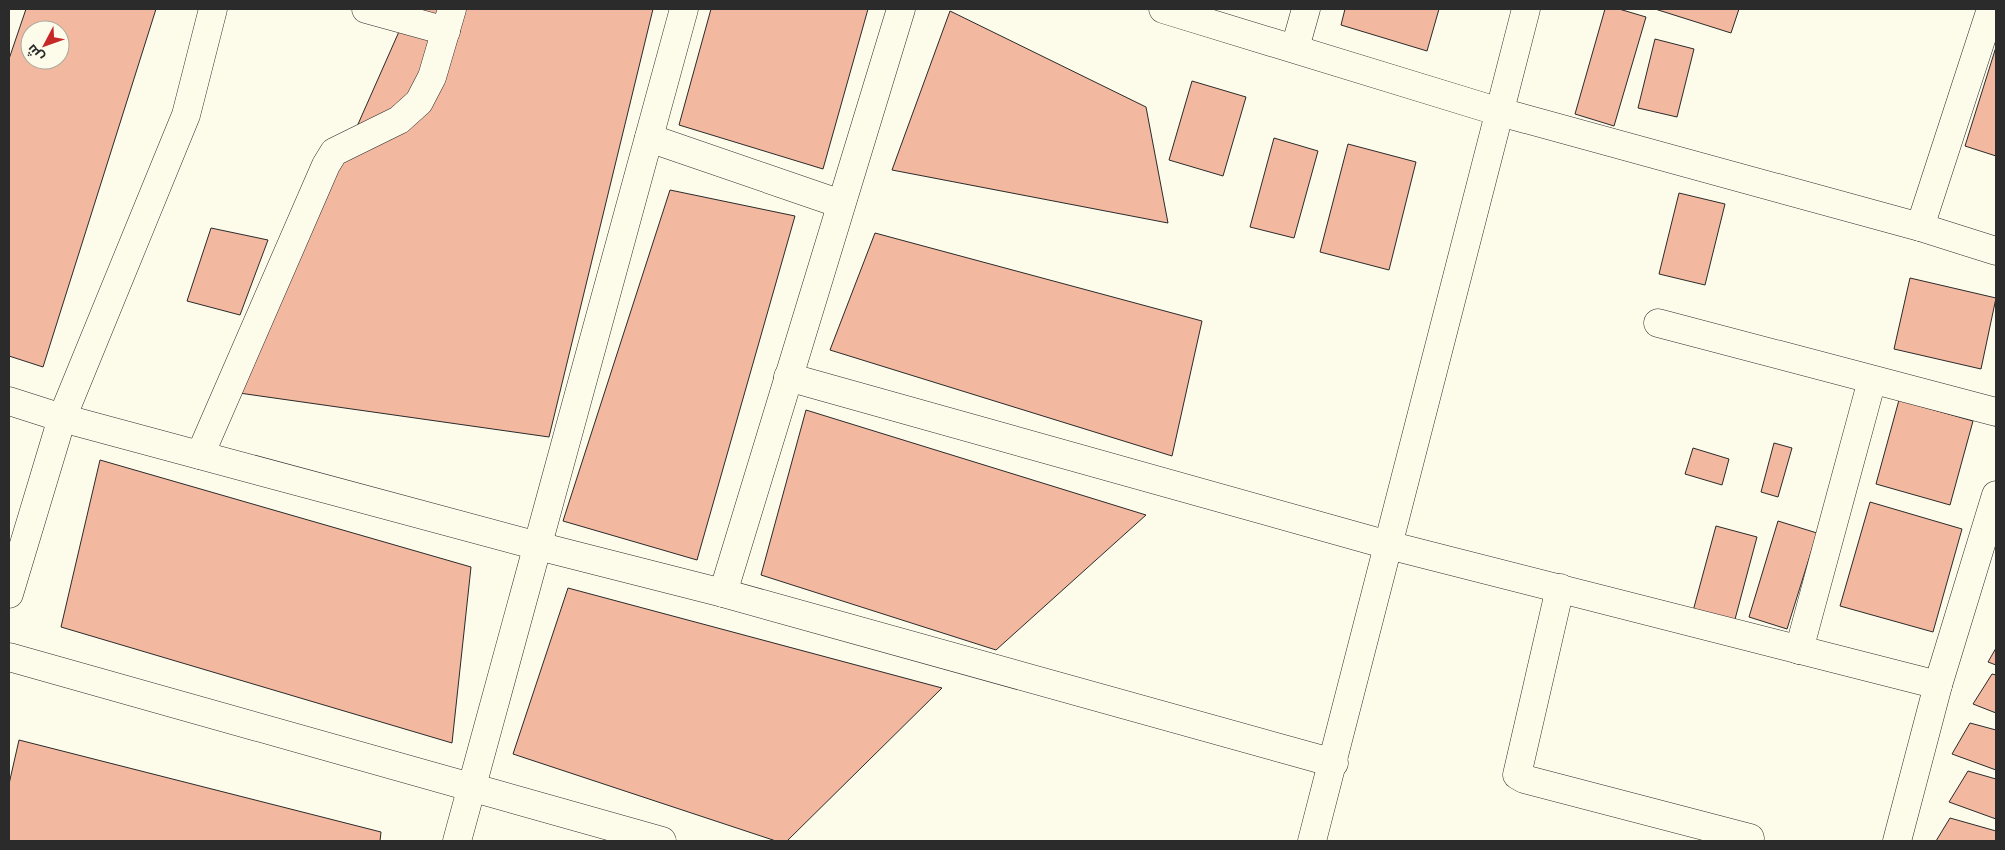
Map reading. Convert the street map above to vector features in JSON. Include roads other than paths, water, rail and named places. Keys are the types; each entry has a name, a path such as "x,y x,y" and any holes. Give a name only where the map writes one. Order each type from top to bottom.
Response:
{"street":[{"path":"9,594 62,418 186,115 213,9"},
{"path":"200,455 326,165 334,152 399,120 418,102 432,78 449,20 366,9"},
{"path":"457,841 684,9"},
{"path":"723,592 901,9"},
{"path":"1163,9 1500,112 1920,227 1996,251"},
{"path":"1295,48 1306,9"},
{"path":"1312,841 1334,763 1526,9"},
{"path":"1920,227 1991,9"},
{"path":"649,138 841,204"},
{"path":"1658,323 1996,412"},
{"path":"788,378 1388,545 1938,684"},
{"path":"1799,650 1872,380"},
{"path":"9,401 62,418 538,546 723,592 1334,763"},
{"path":"1897,841 1938,684 1996,495"},
{"path":"1560,588 1517,775 1524,779 1754,840"},
{"path":"9,657 662,841"}]}
